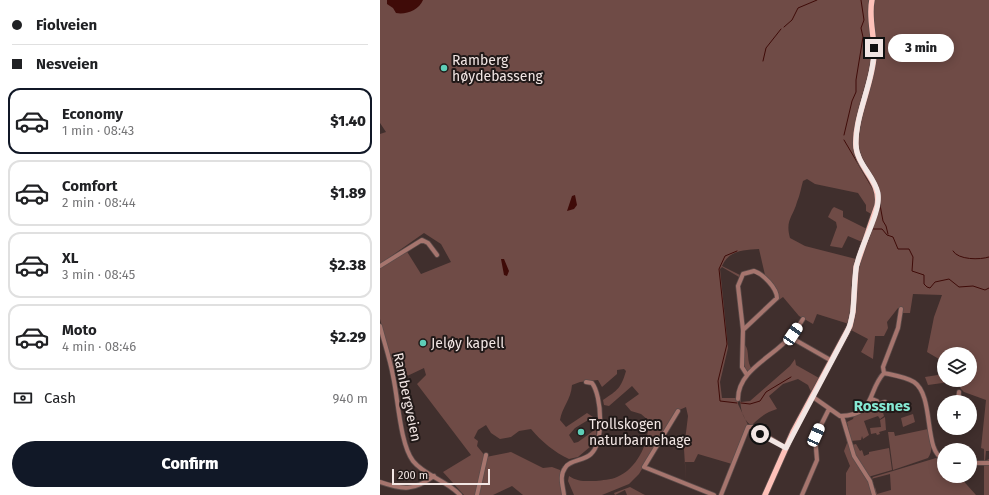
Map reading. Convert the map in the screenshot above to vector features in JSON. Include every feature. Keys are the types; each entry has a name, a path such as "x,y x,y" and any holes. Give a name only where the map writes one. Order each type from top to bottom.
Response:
{"main road":[{"path":"765,495 786,448 832,362 852,320 856,267 878,203 876,186 859,157 856,144 858,126 873,65 872,0"}],"street":[{"path":"380,266 422,240 428,243 437,255"},
{"path":"742,330 777,298 776,292 763,276 754,271 743,274 738,282 742,330 742,367 747,375"},
{"path":"812,398 842,416 856,413 866,406 872,399 880,378 884,373 883,367 900,319 901,309"},
{"path":"738,399 740,386 747,375 790,337 802,319"},
{"name":"Rambergveien","path":"380,326 393,376 406,448 418,466 447,483 460,495"},
{"path":"790,337 832,362"},
{"path":"884,373 911,380 920,387 931,428 933,450 937,456"},
{"path":"564,495 562,478 565,468 568,464 589,456 594,451 597,441 600,419 598,396 592,383 586,382"},
{"path":"872,399 878,404"},
{"path":"866,406 876,408 878,404 885,402"},
{"path":"802,495 817,460 815,437 829,409"},
{"path":"678,411 644,468 714,495"},
{"path":"842,416 854,456 870,481 874,495"},
{"path":"721,495 750,427 786,448"},
{"path":"477,495 486,455"},
{"path":"977,463 989,463"},
{"path":"380,482 399,488 410,488 420,485 434,476"}],"shaded area":[{"path":"380,0 989,0 989,451 986,451 985,461 989,459 989,495 984,495 984,449 981,448 986,400 977,397 977,395 964,392 960,387 977,387 977,347 937,347 937,358 927,352 934,317 942,295 913,294 910,313 903,313 903,308 898,308 887,322 888,328 884,336 875,336 873,359 861,352 868,339 851,330 849,324 817,314 813,324 799,316 783,297 776,302 779,297 778,292 760,272 765,275 759,249 738,252 733,254 725,261 722,266 740,275 739,277 722,267 720,269 728,348 720,382 722,398 736,398 738,387 738,404 748,425 732,464 698,454 694,462 685,462 686,482 684,449 688,416 686,407 677,411 639,474 629,484 602,495 574,495 568,481 569,476 585,481 615,478 624,473 637,461 645,445 648,420 641,414 631,411 625,404 639,394 632,386 609,406 604,405 603,400 616,391 620,385 626,371 624,369 617,370 617,374 602,387 598,380 580,382 572,385 570,395 560,420 566,427 587,413 593,417 575,428 569,435 574,443 578,442 596,429 597,441 578,457 569,459 558,453 531,429 519,431 511,437 500,439 491,433 486,425 478,430 474,438 478,441 477,446 486,457 511,452 543,468 552,467 560,470 564,495 523,495 512,486 493,495 464,495 443,472 471,455 417,384 426,375 424,368 403,378 394,371 380,319 380,267 406,250 421,274 451,262 441,244 424,233 380,264 380,134 386,132 380,123","holes":["807,179 815,184 858,193 866,205 866,211 873,215 867,229 843,217 843,211 834,207 828,217 836,222 837,227 830,246 842,248 848,236 862,242 856,259 805,246 790,238 788,227 803,181"]},
{"path":"387,0 423,0 418,7 412,11 396,13 393,8 387,4"},
{"path":"575,195 577,205 574,209 567,211 572,196"},
{"path":"501,259 504,259 509,271 507,276 504,275"},
{"path":"748,328 745,332 745,345 752,369 749,371 746,370 744,363 745,331"},
{"path":"795,359 796,365 819,378 811,392 808,385 798,379 783,384 769,396 777,409 758,419 753,424 755,427 750,424 743,416 740,399 741,388 741,402 750,401 790,366"},
{"path":"937,375 937,384 928,385 925,377"},
{"path":"881,405 884,416 880,419 878,416 864,421 869,435 863,439 862,436 861,440 851,441 847,422 853,419 854,415 865,410 871,412 877,411"},
{"path":"913,414 915,422 903,427 901,418"},
{"path":"885,417 886,430 879,432 880,434 877,435 876,433 871,434 870,428 881,427 880,420"},
{"path":"928,429 931,440 931,451 928,458 893,470 888,432 894,432 895,436"},
{"path":"846,431 851,447 867,479 873,495 846,495 846,473 850,466 844,451 847,443"},
{"path":"856,444 860,451 862,450 864,456 869,454 869,452 889,448 892,470 868,477 857,461 852,445"},
{"path":"936,458 937,483 965,483 976,495 875,495 875,487 877,494 891,490 890,474 872,479 873,477"},
{"path":"630,487 645,495 627,495 625,490 615,495 614,493"}],"waterway":[{"path":"784,27 792,20 798,8 817,0"},
{"path":"844,135 852,101 856,92 856,80 863,37 861,28 864,20 861,0"},
{"path":"763,61 766,48 781,29"},
{"path":"844,140 873,189"},
{"path":"880,205 883,221 888,234"},
{"path":"872,229 882,229 887,235 893,237 898,249 909,249 913,257 912,271 924,275 924,284 927,287 930,288 935,282 949,279 959,287 973,286 985,290 989,288"},
{"path":"737,251 725,256 719,269 727,344 718,381 720,401 737,403"},
{"path":"953,251 964,258 980,259 989,257"},
{"path":"741,403 750,404 760,401 766,392 791,377"}],"place":[{"name":"Ramberg høydebasseng","path":"444,68"},
{"name":"Jeløy kapell","path":"423,343"},
{"name":"Trollskogen naturbarnehage","path":"581,432"}],"district":[{"name":"Rossnes","path":"882,406"}],"route":[{"path":"760,434 786,448 852,320 856,267 878,203 876,186 864,168 859,157 856,144 858,126 873,65 874,48"}]}
